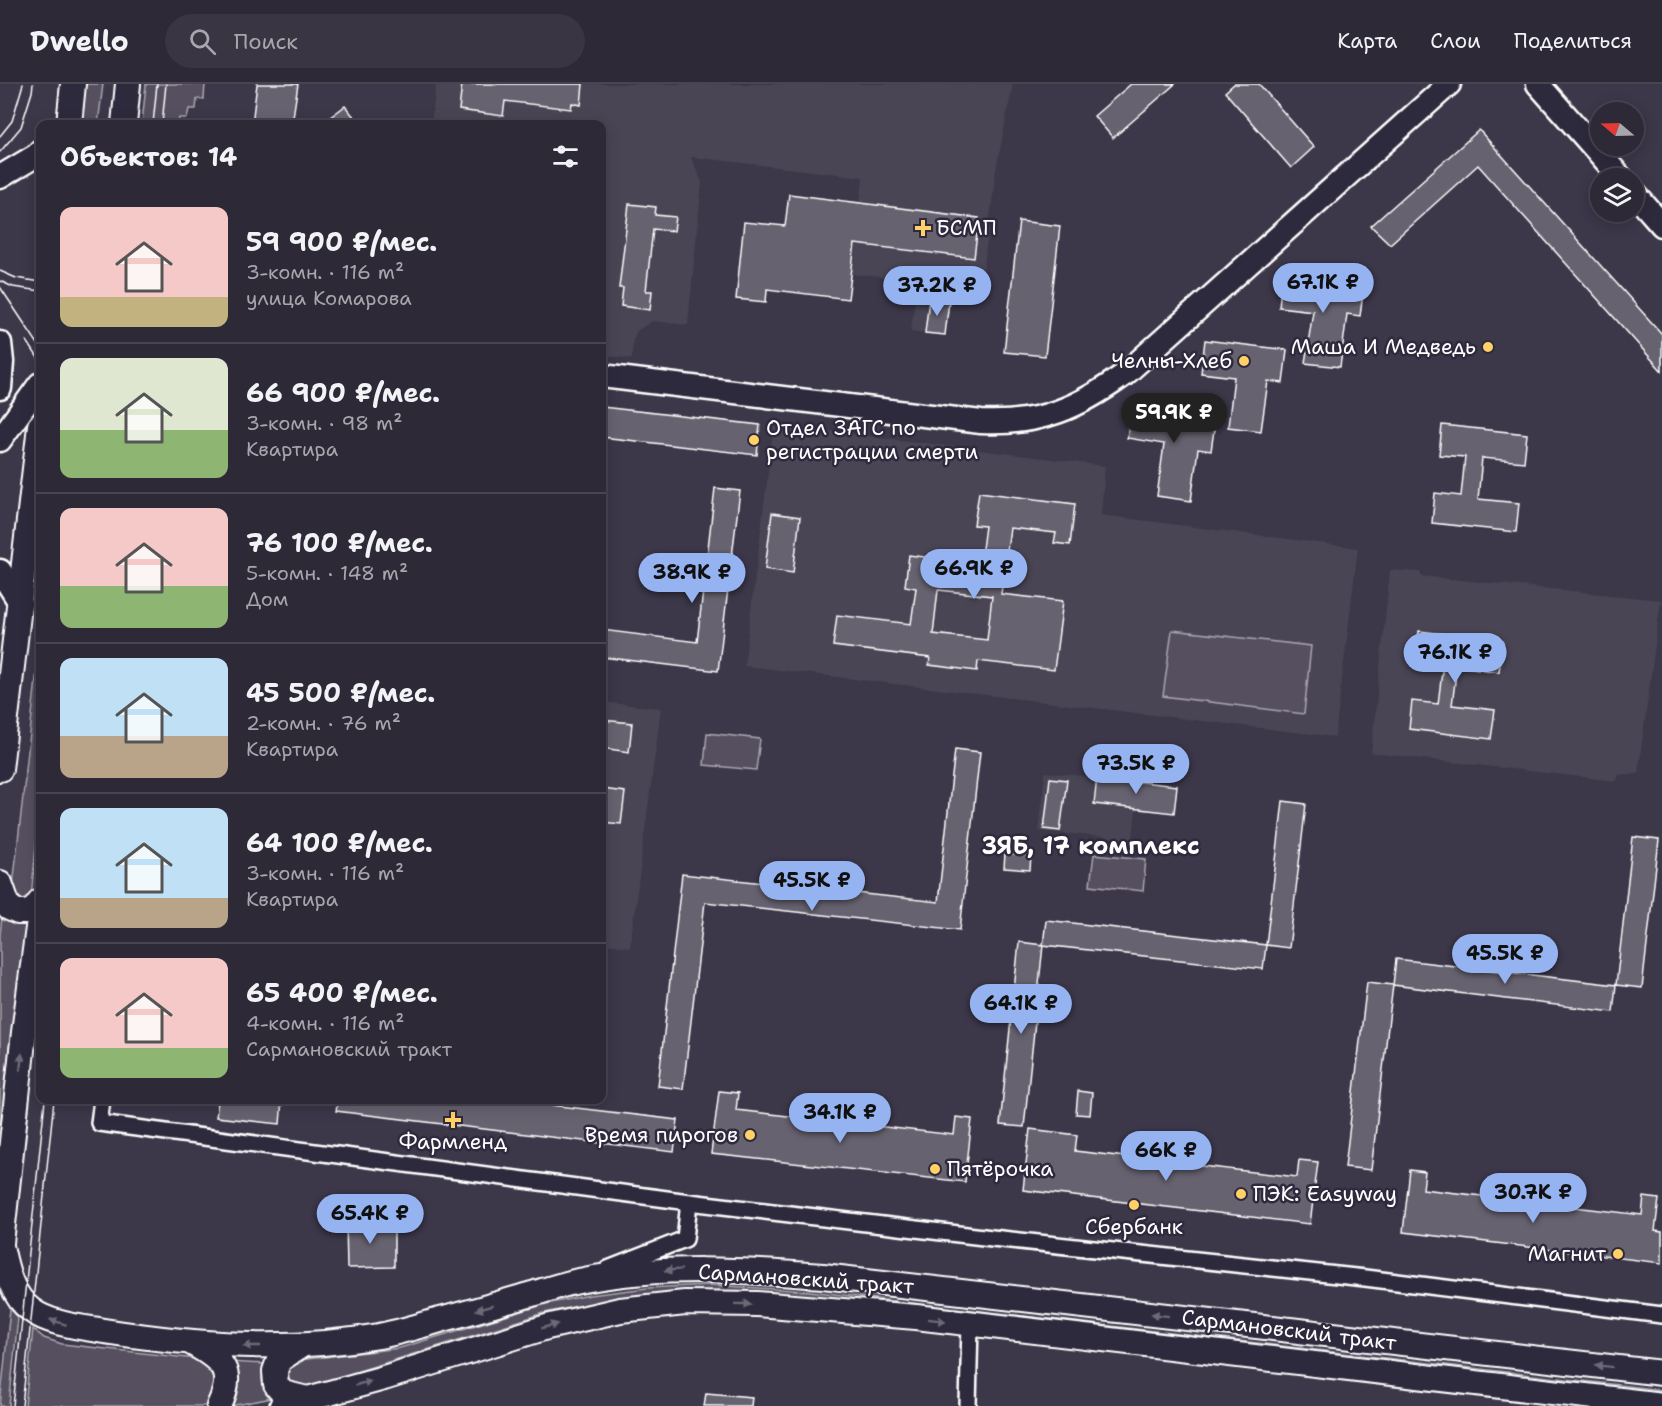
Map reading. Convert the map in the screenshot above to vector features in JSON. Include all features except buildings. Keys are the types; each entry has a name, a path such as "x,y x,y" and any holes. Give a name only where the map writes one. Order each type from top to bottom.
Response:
{"main road":[{"path":"124,120 128,84"},
{"path":"69,120 73,88"},
{"path":"0,769 36,463"},
{"path":"0,883 9,908 18,912 26,912 36,906"},
{"path":"0,1252 36,943"},
{"name":"Сармановский тракт","path":"1,1246 8,1276 16,1293 23,1304 41,1316 70,1325 190,1342 245,1346 302,1345 389,1333 581,1280 622,1274 683,1270 749,1270 823,1276 1662,1373"},
{"name":"Сармановский тракт","path":"282,1406 384,1378 547,1327 620,1310 685,1303 757,1304 916,1317 1662,1405"},
{"path":"190,1342 214,1356 226,1371 226,1390 219,1406"},
{"path":"302,1345 279,1360 275,1371 276,1384 284,1393 307,1399"}],"street":[{"path":"606,376 981,422 1029,420 1071,408 1101,392 1125,374 1449,84"},
{"path":"1538,84 1612,168"},
{"path":"59,120 73,88"},
{"path":"0,177 36,157"},
{"path":"1644,204 1662,225"},
{"path":"0,342 2,362 0,388"},
{"path":"0,440 36,390"},
{"path":"0,571 21,604"},
{"path":"101,1104 99,1123 689,1202 992,1238 1365,1278 1662,1315"},
{"path":"581,1280 684,1239 689,1202"},
{"path":"968,1406 970,1324"}],"shaded area":[{"path":"85,84 103,84 98,120 81,120"},
{"path":"146,84 205,84 204,99 197,99 196,109 189,109 187,118 142,120"},
{"name":"БСМП","path":"436,84 1013,84 996,170 981,289 949,301 929,299 925,333 911,331 917,281 852,274 863,177 691,157 702,182 688,325 652,321 637,331 633,340 632,359 606,356 606,120 432,120"},
{"path":"774,424 1105,466 1101,515 1358,548 1335,737 744,666"},
{"path":"1390,570 1421,572 1421,576 1661,600 1638,773 1619,775 1616,781 1371,753"},
{"path":"36,582 36,630 35,590"},
{"path":"1172,630 1311,646 1304,714 1163,696"},
{"path":"36,679 36,847 31,897 23,903 12,895"},
{"path":"606,702 661,708 630,947 606,944"},
{"path":"707,733 760,739 756,770 704,765"},
{"path":"1045,772 1177,786 1174,813 1136,809 1133,840 1039,831"},
{"path":"1094,854 1146,859 1143,891 1090,885"},
{"path":"2,917 28,921 0,1166 0,935"},
{"path":"709,1285 809,1291 1662,1390 1662,1397 642,1296 544,1313 295,1391 287,1384 285,1370 291,1361 400,1348 546,1304 590,1295 647,1288"},
{"path":"10,1309 18,1317 9,1406 0,1406"},
{"path":"33,1329 44,1338 62,1344 196,1359 212,1375 213,1392 206,1406 25,1406"},
{"path":"229,1362 265,1364 262,1382 272,1398 231,1406"}],"tram line":[{"path":"0,136 12,121 23,84"},
{"path":"0,152 21,127 33,84"},
{"path":"153,120 157,84"},
{"path":"162,120 166,84"},
{"path":"0,271 16,278 36,281"},
{"path":"0,281 13,287 36,290"},
{"path":"0,287 36,341"},
{"path":"27,341 36,355"},
{"path":"13,1406 45,1104"},
{"path":"22,1406 54,1104"}],"place":[{"name":"БСМП","path":"923,228"},
{"name":"Маша И Медведь","path":"1488,347"},
{"name":"Челны-Хлеб","path":"1244,361"},
{"name":"Отдел ЗАГС по регистрации смерти","path":"754,440"},
{"name":"Фармленд","path":"453,1120"},
{"name":"Время пирогов","path":"750,1135"},
{"name":"Пятёрочка","path":"935,1169"},
{"name":"ПЭК: Easyway","path":"1241,1194"},
{"name":"Сбербанк","path":"1134,1205"},
{"name":"Магнит","path":"1618,1254"}],"district":[{"name":"ЗЯБ, 17 комплекс","path":"1091,846"}]}
